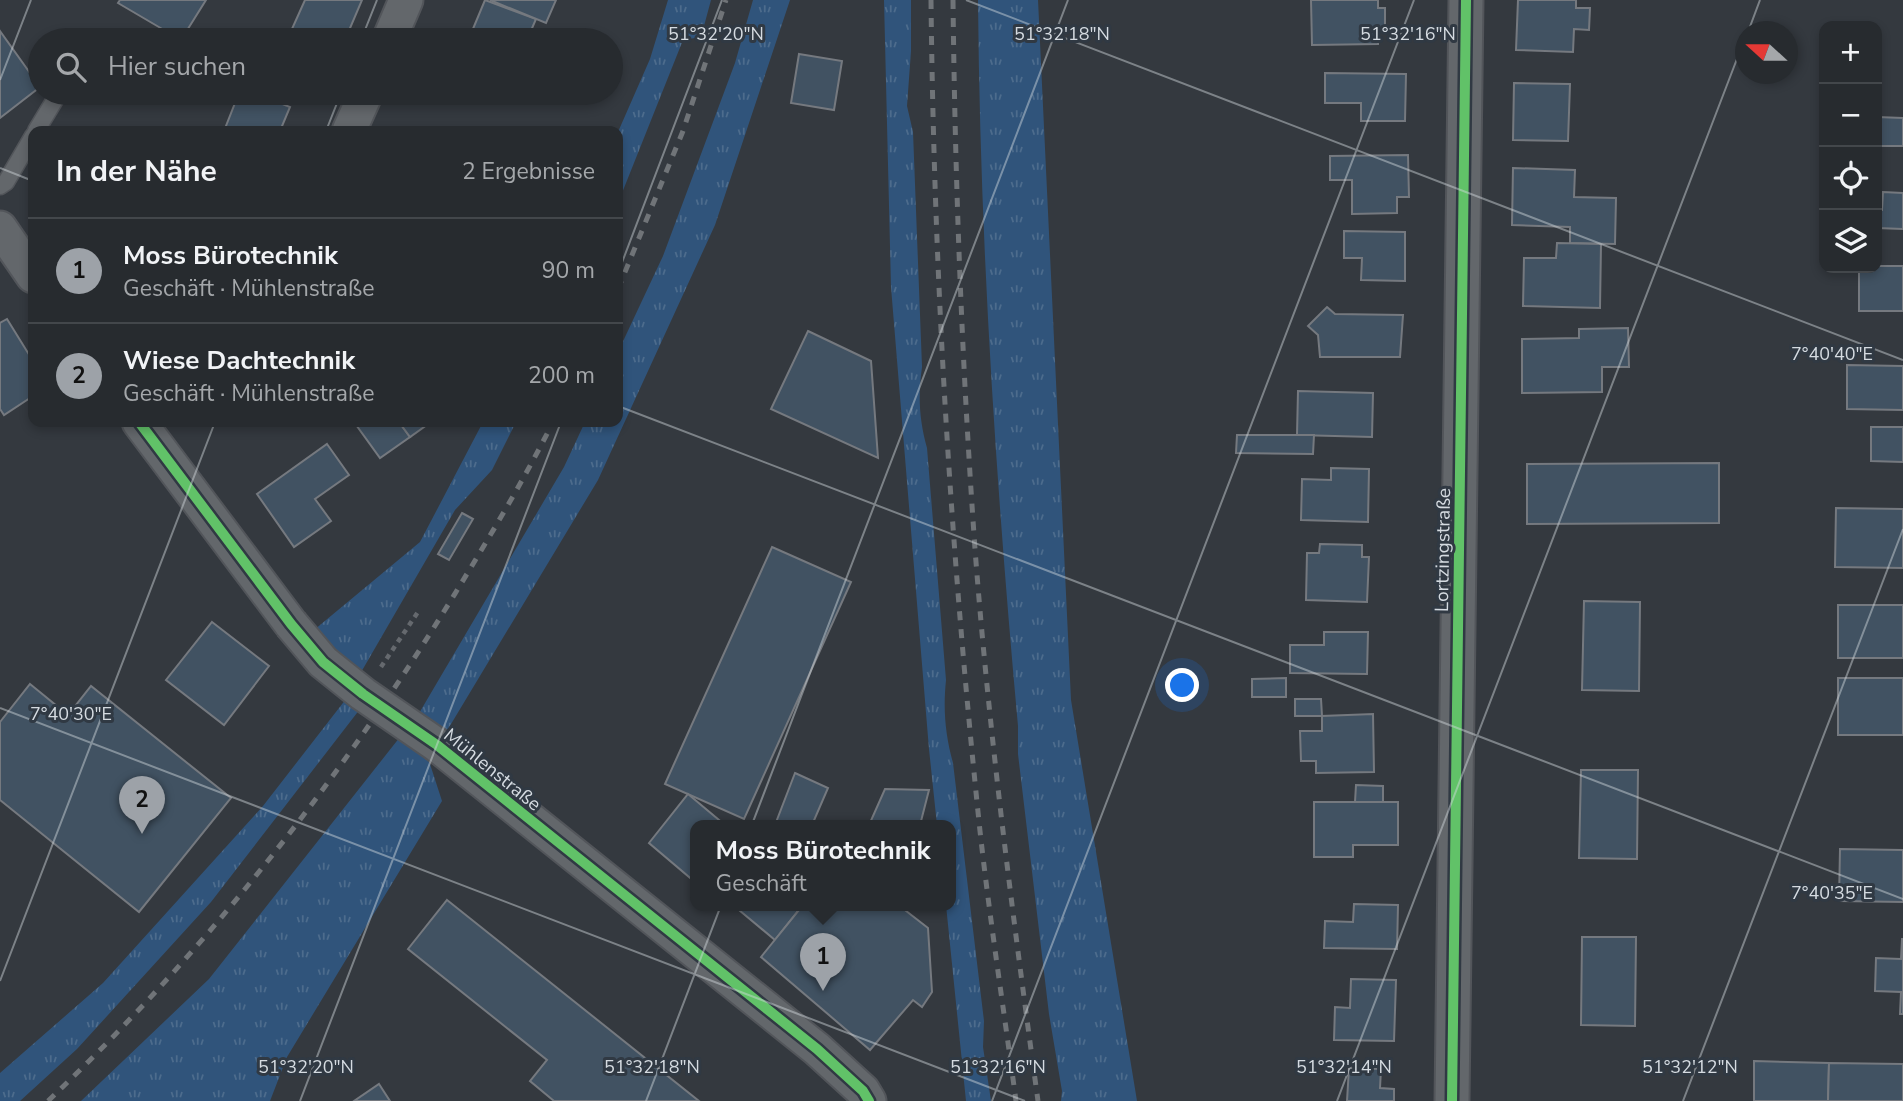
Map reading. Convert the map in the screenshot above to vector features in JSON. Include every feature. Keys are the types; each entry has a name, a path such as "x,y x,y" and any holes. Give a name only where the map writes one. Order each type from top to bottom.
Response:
{"street":[{"path":"394,28 406,0"},
{"name":"Lortzingstraße","path":"1452,1101 1466,0"},
{"path":"351,126 361,105"},
{"path":"0,228 28,269"},
{"name":"Mühlenstraße","path":"143,427 291,624 323,662 363,694 437,745 817,1049 863,1091 869,1101"}],"lane":[{"path":"39,126 52,105"},
{"path":"0,186 6,182 28,145"}],"path":[{"path":"379,670 418,612"}],"green space":[{"path":"668,0 711,0 701,37 683,40 623,190 623,126 621,126 650,59"},
{"path":"753,0 790,0 715,225 623,426 623,341 663,256 735,63"},
{"path":"884,0 911,0 907,106 913,132 922,367 920,408 927,448 946,680 945,722 953,763 991,1101 966,1101 947,911 956,911 956,820 936,820 891,287"},
{"path":"978,0 1038,0 1071,700 1137,1101 1061,1101 1062,1091 1049,1014 1018,754 990,363"},
{"path":"480,427 514,427 492,470 455,510 360,674 314,630 420,542"},
{"path":"583,427 622,427 598,480 445,734 418,715 564,467"},
{"path":"346,699 360,709 211,902 77,1049 20,1101 0,1101 0,1073 103,983 263,806"},
{"path":"400,737 428,758 442,801 287,1057 270,1101 81,1101 209,979"}],"building":[{"path":"120,0 206,0 188,28 161,28 118,3"},
{"path":"305,0 362,0 350,28 292,28"},
{"path":"485,0 536,19 532,28 473,28"},
{"path":"490,0 556,0 546,23"},
{"path":"1311,0 1378,0 1378,8 1385,8 1385,29 1378,28 1378,44 1312,45"},
{"path":"1518,0 1576,0 1576,8 1590,8 1589,30 1574,29 1573,52 1516,50"},
{"path":"0,31 28,70 28,96 0,118"},
{"path":"799,54 842,61 834,110 791,103"},
{"path":"1325,73 1406,74 1405,121 1361,121 1361,103 1325,103"},
{"path":"1514,83 1570,84 1568,141 1513,140"},
{"path":"234,105 290,107 282,126 226,126"},
{"path":"1882,117 1903,118 1903,146 1882,146"},
{"path":"1408,155 1409,197 1397,197 1397,213 1352,214 1352,180 1330,180 1330,156"},
{"path":"1513,168 1575,170 1574,197 1616,198 1615,244 1570,243 1570,227 1512,225"},
{"path":"1883,192 1903,193 1903,229 1882,228"},
{"path":"1344,231 1405,232 1405,281 1361,280 1362,258 1344,258"},
{"path":"1557,243 1601,244 1600,308 1523,306 1524,258 1556,258"},
{"path":"1882,266 1903,266 1903,311 1859,311 1859,273 1882,273"},
{"path":"1327,307 1335,314 1403,315 1400,357 1320,357 1318,335 1308,326"},
{"path":"7,319 28,353 28,399 4,415 0,409 0,323"},
{"path":"1628,328 1629,367 1602,367 1602,392 1522,393 1522,339 1579,338 1579,329"},
{"path":"808,331 871,361 878,458 771,409"},
{"path":"1847,365 1903,366 1903,410 1847,409"},
{"path":"1298,391 1373,393 1372,437 1297,435"},
{"path":"358,427 403,427 410,437 380,458"},
{"path":"403,427 424,427 410,437"},
{"path":"1871,427 1903,427 1903,462 1871,461"},
{"path":"1237,435 1314,435 1313,454 1236,453"},
{"path":"327,444 349,475 315,499 331,521 294,547 257,494"},
{"path":"1719,463 1719,523 1527,524 1527,464"},
{"path":"1331,468 1369,469 1368,522 1301,520 1302,479 1331,480"},
{"path":"1836,508 1903,509 1903,568 1835,567"},
{"path":"462,513 473,519 449,560 438,554"},
{"path":"1320,544 1362,545 1362,557 1369,557 1367,602 1306,600 1307,553 1319,553"},
{"path":"772,547 851,582 744,819 665,784"},
{"path":"1584,601 1640,602 1639,691 1582,690"},
{"path":"1838,605 1903,605 1903,658 1838,658"},
{"path":"212,622 269,666 224,725 166,680"},
{"path":"1324,632 1368,632 1367,674 1290,673 1290,645 1324,645"},
{"path":"1286,678 1286,697 1252,697 1252,679"},
{"path":"1838,678 1903,678 1903,735 1838,735"},
{"path":"30,684 68,715 91,686 231,798 139,912 0,800 0,722"},
{"path":"1295,699 1321,699 1322,716 1295,716"},
{"path":"1373,714 1374,772 1316,773 1316,761 1301,761 1300,731 1322,731 1322,716"},
{"path":"1581,770 1638,770 1637,859 1579,858"},
{"path":"795,773 828,788 814,820 777,820"},
{"path":"1356,785 1383,786 1383,803 1355,802"},
{"path":"885,789 929,790 921,820 871,820"},
{"path":"688,794 719,820 690,820 690,878 649,843"},
{"path":"1314,802 1398,802 1398,845 1353,845 1353,857 1314,857"},
{"path":"1840,849 1903,850 1903,902 1839,901"},
{"path":"447,900 699,1101 554,1101 530,1081 547,1060 408,949"},
{"path":"1354,904 1398,905 1397,949 1324,948 1325,921 1353,922"},
{"path":"740,911 798,911 775,940"},
{"path":"798,911 906,911 928,928 932,992 922,1007 913,1000 870,1050 761,957"},
{"path":"1582,937 1636,937 1635,1026 1581,1025"},
{"path":"1902,939 1903,1014 1900,1014 1901,992 1875,991 1876,958 1901,959"},
{"path":"1351,979 1396,980 1394,1041 1334,1040 1335,1007 1350,1008"},
{"path":"1754,1061 1829,1063 1828,1101 1754,1101"},
{"path":"1829,1063 1903,1064 1903,1101 1828,1101"},
{"path":"1349,1068 1381,1069 1380,1088 1394,1089 1394,1101 1347,1101"},
{"path":"379,1084 390,1101 354,1101"}],"railway":[{"path":"623,277 683,131 726,0"},
{"path":"931,0 940,312 961,624 980,831 1016,1101"},
{"path":"953,0 960,274 975,549 994,757 1038,1101"},
{"path":"48,1101 106,1044 216,923 318,795 366,729 456,592 519,487 550,427"}],"cycle path":[{"path":"1452,1101 1466,0"},
{"path":"143,427 291,624 323,662 363,694 437,745 817,1049 863,1091 869,1101"}],"place":[{"name":"Wiese Dachtechnik","path":"142,834"},
{"name":"Moss Bürotechnik","path":"823,991"}]}
